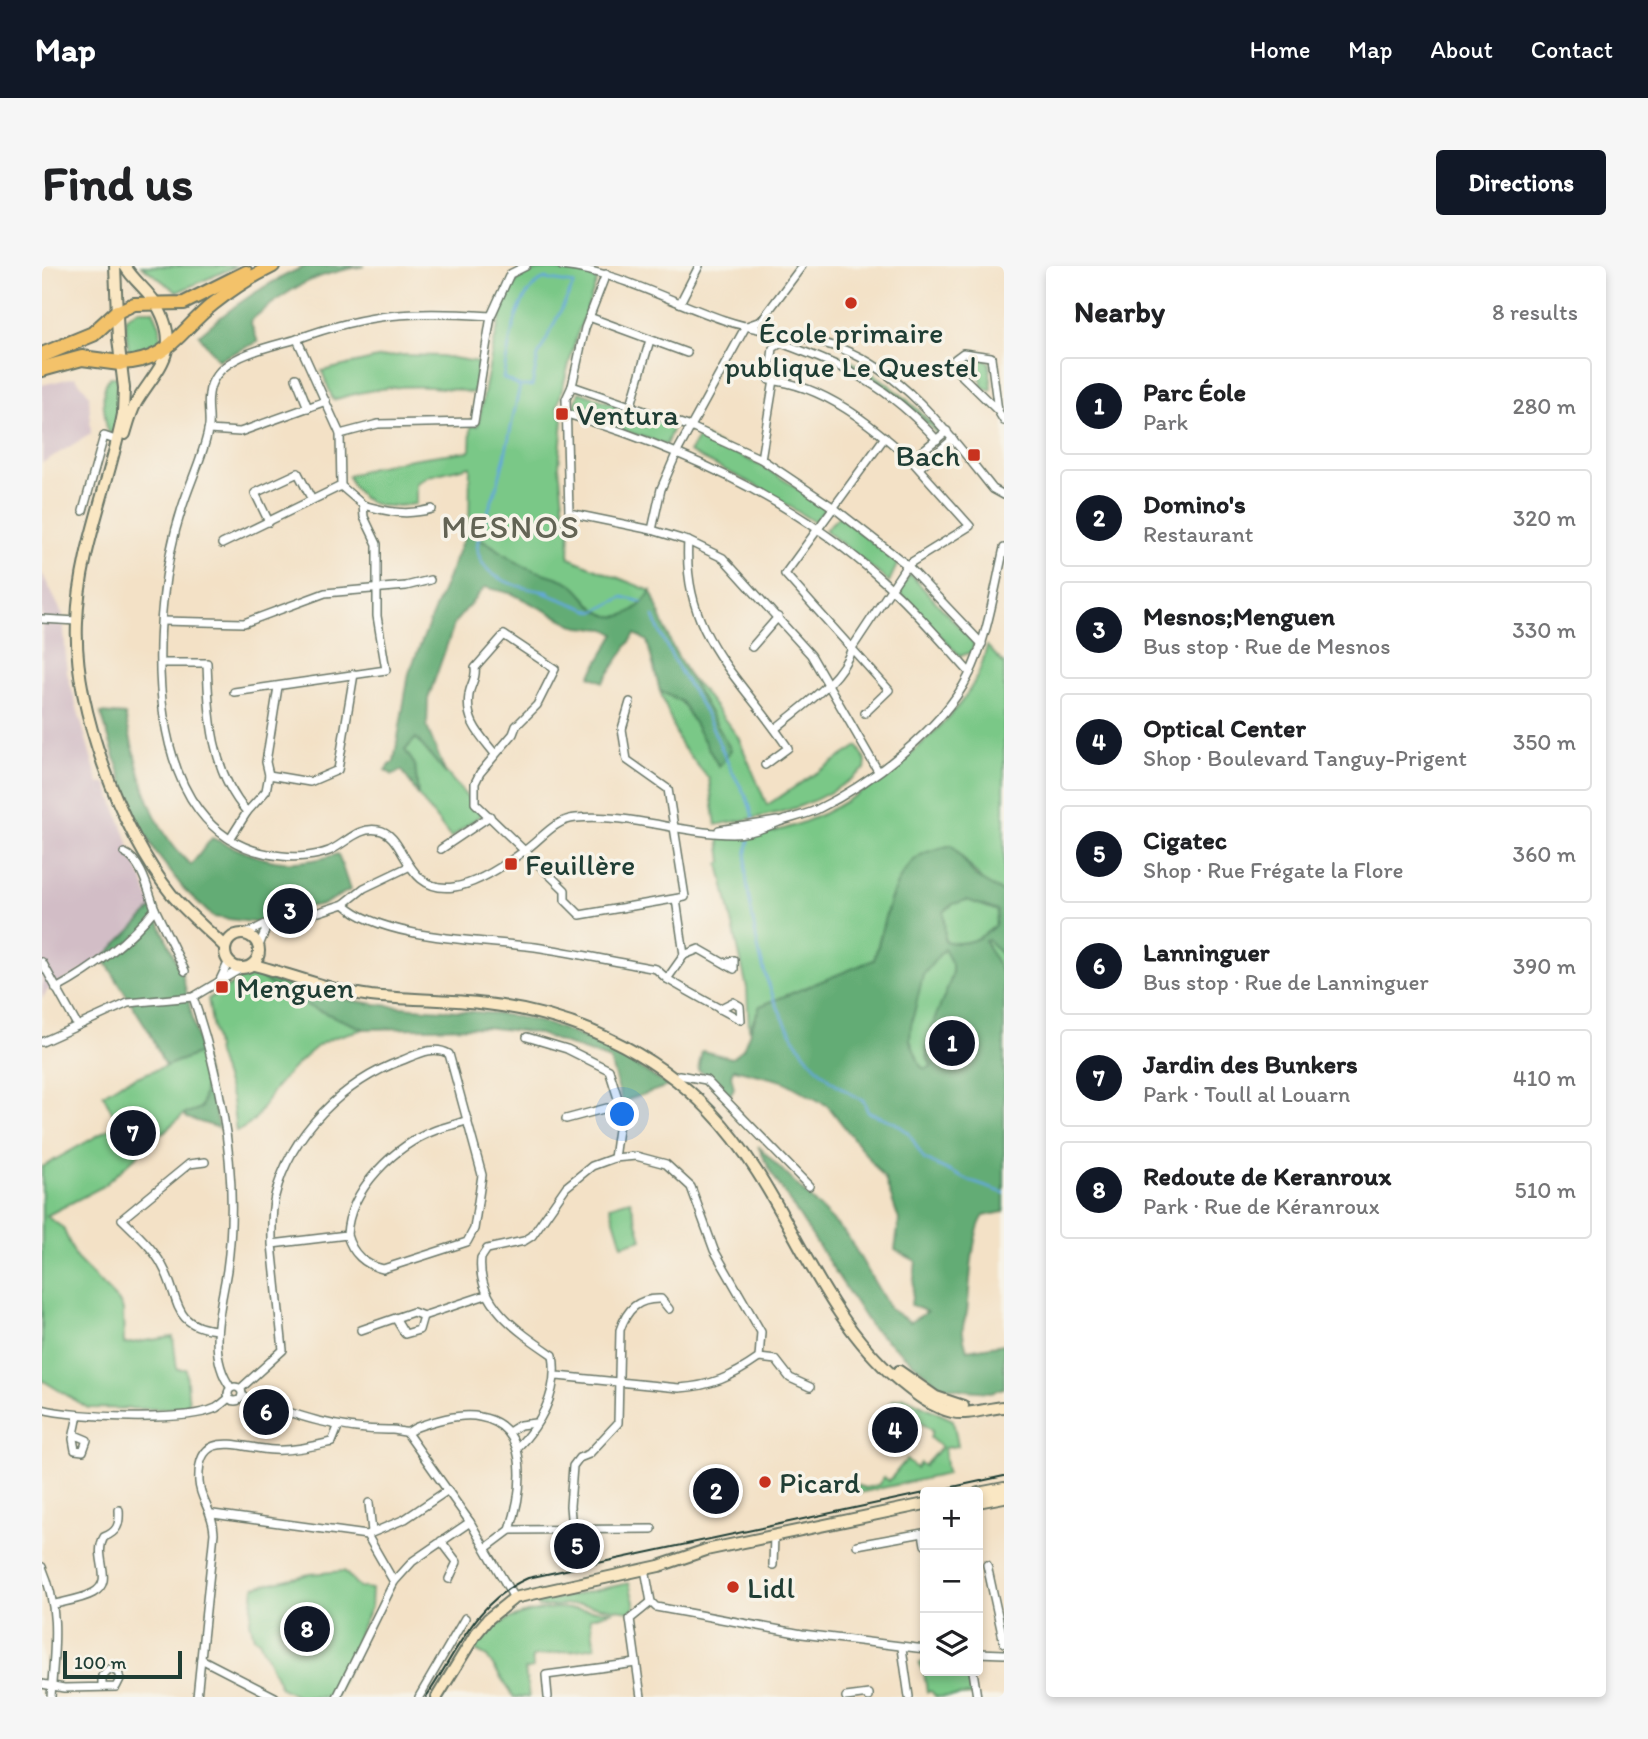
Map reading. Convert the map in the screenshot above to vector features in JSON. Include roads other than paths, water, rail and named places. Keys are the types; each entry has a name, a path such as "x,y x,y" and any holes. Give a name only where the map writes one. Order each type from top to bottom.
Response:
{"highway":[{"path":"42,355 93,334 117,312"},
{"path":"42,369 82,358 120,363"}],"main road":[{"path":"117,312 134,304 184,303 259,266"},
{"path":"120,363 138,362 167,349 213,304 273,266"}],"street":[{"path":"115,266 120,363 124,388 118,441 82,581 76,621 77,658 83,690 122,813 147,859 173,896 225,947 229,961 220,982"},
{"path":"112,466 136,403 159,372 167,349 165,321 155,302 136,284 125,266"},
{"path":"340,434 378,424 474,422 491,316 514,271 526,266"},
{"path":"562,266 606,274 746,326 844,350 866,362 911,395 947,431 993,489 1004,495"},
{"path":"680,303 699,266"},
{"path":"652,530 662,489 677,452 746,326 761,321 802,266"},
{"path":"606,274 589,317 572,386 566,399 565,463 569,513 652,530 688,541 723,558 811,655 878,771"},
{"path":"491,316 423,312 386,314 342,322 244,356 218,374 208,395 208,430 177,524 162,621 162,663 165,724 177,775 190,800 209,825 230,839 281,856 303,856 328,851 360,832 374,829 393,837 408,867 438,887 456,887 526,851 554,825 576,818 712,832 748,823 783,821 816,809 878,771 936,722 956,699 982,644 1004,548"},
{"path":"589,317 687,353"},
{"path":"297,338 340,434 341,486 363,505 394,513 414,514 432,509"},
{"path":"631,405 650,340"},
{"path":"775,730 829,682 849,659 852,648 907,565 970,526 911,460 849,410 818,395 769,380 773,348 781,343 871,380 912,413 937,440"},
{"path":"998,411 991,357 963,353 955,359 956,370 998,411 1004,421"},
{"path":"296,378 308,408"},
{"path":"761,459 774,380"},
{"path":"572,386 691,427 761,459 834,508 907,565 982,644"},
{"path":"208,430 240,432 326,401"},
{"path":"567,414 677,452 763,494 817,528 891,589 970,673"},
{"path":"911,460 947,431"},
{"path":"83,511 104,436 118,441"},
{"path":"865,713 889,690 785,574 885,437"},
{"path":"919,468 953,439"},
{"path":"269,522 255,493 298,473 312,500"},
{"path":"222,544 341,486"},
{"path":"234,692 386,670 377,616 377,544 364,517 363,505"},
{"path":"688,541 691,595 700,625 731,672 788,748 765,765"},
{"path":"162,621 244,623 325,593 406,586 430,580"},
{"path":"752,647 778,617"},
{"path":"42,619 76,621"},
{"path":"495,754 469,721 469,692 477,677 475,668 504,635 555,669 537,705 516,726 513,734 475,783 475,803 565,890 565,900 580,915 685,897 668,789 627,760 622,729 630,702"},
{"path":"162,663 208,663 209,712 221,771 230,793 247,813"},
{"path":"269,775 310,782 338,770 354,674"},
{"path":"230,839 266,791 269,775 265,762 278,687"},
{"path":"441,849 490,816"},
{"path":"124,853 130,856 143,876 155,909 185,971"},
{"path":"211,932 233,936 246,934 279,917 319,912 344,904 364,888 408,867"},
{"path":"676,900 684,955"},
{"path":"344,904 356,916 432,937 535,947 656,970 719,1009"},
{"path":"56,989 104,959 134,935 155,909"},
{"path":"42,1042 128,1003 193,997 248,966 259,949 267,925"},
{"path":"246,934 259,949 293,977"},
{"path":"225,947 233,936"},
{"path":"667,979 684,955 699,949 724,963"},
{"path":"229,961 370,996 485,1003 542,1013 604,1036 676,1076 735,1141 852,1322 875,1350 935,1401 961,1413 1004,1407"},
{"path":"42,962 77,1025"},
{"path":"193,997 222,1108 230,1171 231,1243 217,1330 218,1365 231,1388 301,1418 338,1427 407,1433 419,1426 463,1417 480,1417 509,1432 518,1447 518,1484 510,1530"},
{"path":"527,1037 567,1049 610,1070 621,1108 614,1158"},
{"path":"229,1398 236,1401 283,1350 272,1244 275,1196 296,1149 319,1115 348,1090 388,1065 425,1052 442,1050 452,1061 468,1120 482,1175 477,1217 467,1242 383,1269 370,1266 350,1246 347,1234 355,1206 378,1170 405,1146 435,1130 468,1120"},
{"path":"676,1076 706,1080 809,1186"},
{"path":"566,1119 607,1108 618,1120"},
{"path":"518,1447 545,1413 556,1377 553,1354 516,1330 486,1295 481,1258 487,1249 524,1241 532,1236 576,1176 592,1166 614,1158 652,1158 679,1172 691,1187 714,1250 761,1332 759,1358"},
{"path":"205,1162 189,1164 122,1219 161,1262 182,1317 200,1329 217,1330"},
{"path":"778,1209 838,1315 886,1369 917,1396 961,1406 1004,1400"},
{"path":"272,1244 347,1234"},
{"path":"361,1330 414,1312 423,1316 486,1295"},
{"path":"572,1528 570,1506 573,1466 579,1458 589,1454 618,1423 620,1330 624,1318 631,1308 651,1299 661,1299 669,1309"},
{"path":"396,1319 405,1334 419,1330 423,1316"},
{"path":"556,1377 699,1387 719,1382 759,1358 776,1360 790,1378 810,1387"},
{"path":"42,1409 78,1415 170,1415 215,1408 229,1398 231,1388"},
{"path":"75,1434 78,1415"},
{"path":"509,1432 520,1425 535,1423"},
{"path":"197,1697 214,1533 213,1514 200,1486 203,1459 216,1445 236,1443 263,1450 302,1448 332,1442 338,1427"},
{"path":"407,1433 470,1522 514,1598"},
{"path":"983,1492 1004,1488"},
{"path":"213,1514 370,1533 405,1519 448,1490"},
{"path":"983,1501 1004,1497"},
{"path":"369,1503 370,1533 394,1582"},
{"path":"437,1697 475,1635 488,1619 514,1598 645,1569 706,1550 920,1505"},
{"path":"55,1604 94,1593 103,1584 104,1576 98,1552 104,1537 114,1533 120,1522 119,1510"},
{"path":"337,1697 394,1582 414,1560 470,1522"},
{"path":"486,1548 510,1530 652,1529"},
{"path":"858,1545 920,1533"},
{"path":"773,1565 774,1536"},
{"path":"441,1541 457,1562 449,1579"},
{"path":"987,1565 1004,1643"},
{"path":"42,1567 55,1604 57,1640 51,1697"},
{"path":"645,1569 651,1602 656,1607 802,1634 920,1649"},
{"path":"641,1697 630,1619 651,1602"},
{"path":"419,1697 465,1618"},
{"path":"902,1647 909,1697"},
{"path":"983,1653 1004,1654"},
{"path":"201,1659 275,1697"},
{"path":"548,1697 546,1675 636,1663"},
{"path":"974,1676 977,1697"},
{"path":"42,1684 52,1687 102,1686"},
{"path":"846,1697 869,1694 869,1697"}],"waterway":[{"path":"545,279 574,284 538,356 532,386 520,386 503,378 511,337 526,295 545,279"},
{"path":"520,386 498,481 479,537 477,547 482,562 488,570 506,582 549,592 542,592 594,612 623,597 642,602"},
{"path":"654,617 673,658 710,722 745,795 753,818"},
{"path":"749,840 746,880 758,946 774,999 801,1048 819,1069 839,1086 863,1100 868,1112 894,1122 909,1133 924,1159 972,1182 1004,1193"}],"tram line":[{"path":"426,1697 481,1614 494,1600 528,1578 1004,1476"}],"place":[{"name":"École primaire publique Le Questel","path":"851,303"},
{"name":"Ventura","path":"562,414"},
{"name":"Bach","path":"974,455"},
{"name":"Feuillère","path":"511,864"},
{"name":"Mesnos;Menguen","path":"290,911"},
{"name":"Menguen","path":"222,987"},
{"name":"Parc Éole","path":"952,1043"},
{"name":"Jardin des Bunkers","path":"133,1133"},
{"name":"Lanninguer","path":"266,1412"},
{"name":"Optical Center","path":"895,1430"},
{"name":"Picard","path":"765,1482"},
{"name":"Domino's","path":"716,1491"},
{"name":"Cigatec","path":"577,1546"},
{"name":"Lidl","path":"733,1587"},
{"name":"Redoute de Keranroux","path":"307,1629"}],"district":[{"name":"MESNOS","path":"511,526"}]}
